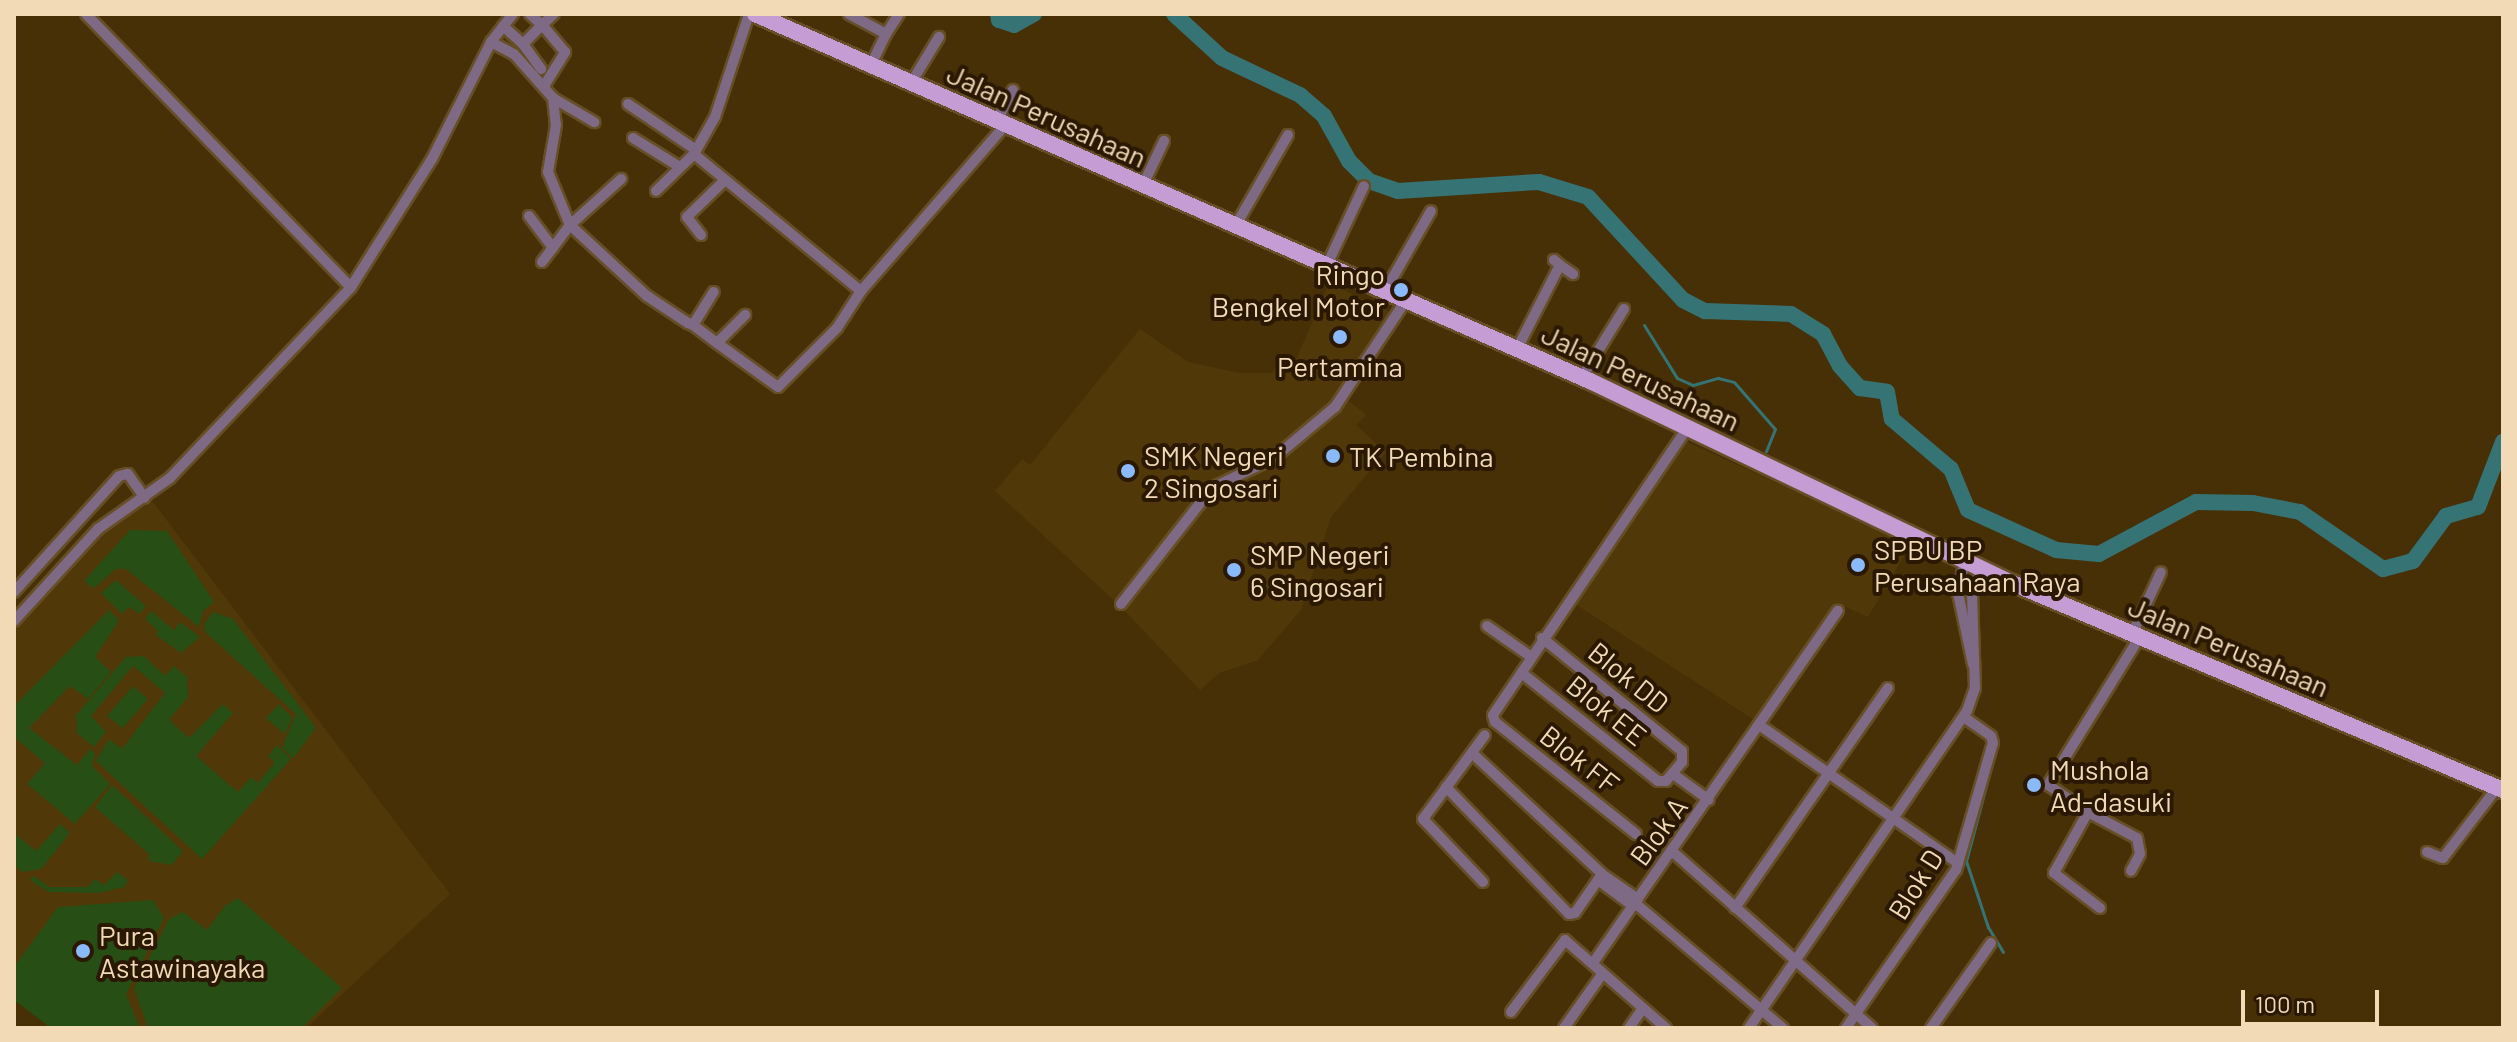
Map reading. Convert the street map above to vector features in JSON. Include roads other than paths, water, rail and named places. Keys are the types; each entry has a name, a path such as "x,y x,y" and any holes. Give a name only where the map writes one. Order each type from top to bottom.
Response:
{"main road":[{"name":"Jalan Perusahaan","path":"752,14 1582,377 1982,569 2500,789"}],"street":[{"path":"86,14 351,287"},
{"path":"14,621 98,529 170,478 351,287 432,159 491,42 513,14"},
{"path":"530,14 565,52 544,86"},
{"path":"523,44 554,14"},
{"path":"656,191 695,152 715,117 752,14"},
{"path":"849,14 886,34"},
{"path":"871,65 899,14"},
{"path":"503,26 523,44 541,69"},
{"path":"911,83 939,37"},
{"path":"491,42 510,51 553,98 594,122"},
{"path":"553,98 556,125 548,172 570,225 647,296 779,387 837,328 861,291 1001,122 1013,90"},
{"path":"628,104 695,152 723,182 861,291"},
{"path":"1236,225 1288,135"},
{"path":"633,138 680,167"},
{"path":"1143,185 1164,141"},
{"path":"542,262 570,225 621,179"},
{"path":"701,235 687,217 723,182"},
{"path":"1327,265 1364,186"},
{"path":"1385,291 1431,211"},
{"path":"529,216 553,248"},
{"path":"1517,349 1557,263 1573,274"},
{"path":"693,325 714,292"},
{"path":"1121,604 1212,488 1274,458 1335,407 1406,300"},
{"path":"1582,377 1624,309"},
{"path":"717,343 745,315"},
{"path":"1523,674 1542,638 1689,426"},
{"path":"14,592 119,476 128,474 145,498"},
{"path":"1965,560 1958,593 1974,666"},
{"path":"1749,1028 1964,717 1975,688 1971,595 1982,569"},
{"path":"2131,871 2140,854 2139,840 2052,792 2049,781 2136,636 2161,572"},
{"name":"Blok A","path":"1593,963 1762,727 1838,611"},
{"path":"1487,626 1530,656"},
{"name":"Blok DD","path":"1542,638 1684,755 1673,774"},
{"name":"Blok FF","path":"1523,674 1493,715 1495,722 1636,834"},
{"name":"Blok EE","path":"1523,674 1661,782 1673,774"},
{"path":"1735,908 1888,688"},
{"name":"Blok D","path":"1846,1028 1958,863 1993,743 1991,736 1964,717"},
{"path":"1762,727 1958,863"},
{"path":"1483,882 1423,821 1485,735"},
{"path":"1472,753 1600,877 1635,902 1783,1028"},
{"path":"1673,774 1709,800"},
{"path":"1446,787 1569,914 1575,913 1600,877"},
{"path":"2427,852 2443,858 2500,789"},
{"path":"2088,812 2054,873 2100,908"},
{"path":"1673,852 1872,1028"},
{"path":"1511,1012 1562,941 1593,963 1666,1028"},
{"path":"1931,1028 1991,943"},
{"path":"1564,1028 1603,973"},
{"path":"1629,1028 1643,1008"}],"waterway":[{"path":"998,14 999,20 1014,25 1034,14"},
{"path":"1174,14 1222,58 1300,95 1324,116 1349,161 1369,181 1398,191 1539,182 1588,197 1683,300 1705,311 1791,314 1823,334 1840,366 1860,388 1887,392 1892,419 1951,469 1968,510 2056,550 2099,554 2196,502 2253,503 2300,512 2383,569 2413,561 2446,516 2478,507 2503,442"},
{"path":"1644,325 1677,378 1693,385 1718,378 1734,382 1775,429 1766,451"},
{"path":"1994,756 1966,861 1988,927 2003,952"}],"place":[{"name":"Ringo Bengkel Motor","path":"1401,290"},
{"name":"Pertamina","path":"1340,337"},
{"name":"TK Pembina","path":"1333,456"},
{"name":"SMK Negeri 2 Singosari","path":"1128,471"},
{"name":"SPBU BP Perusahaan Raya","path":"1858,565"},
{"name":"SMP Negeri 6 Singosari","path":"1234,570"},
{"name":"Mushola Ad-dasuki","path":"2034,785"},
{"name":"Pura Astawinayaka","path":"83,951"}]}
